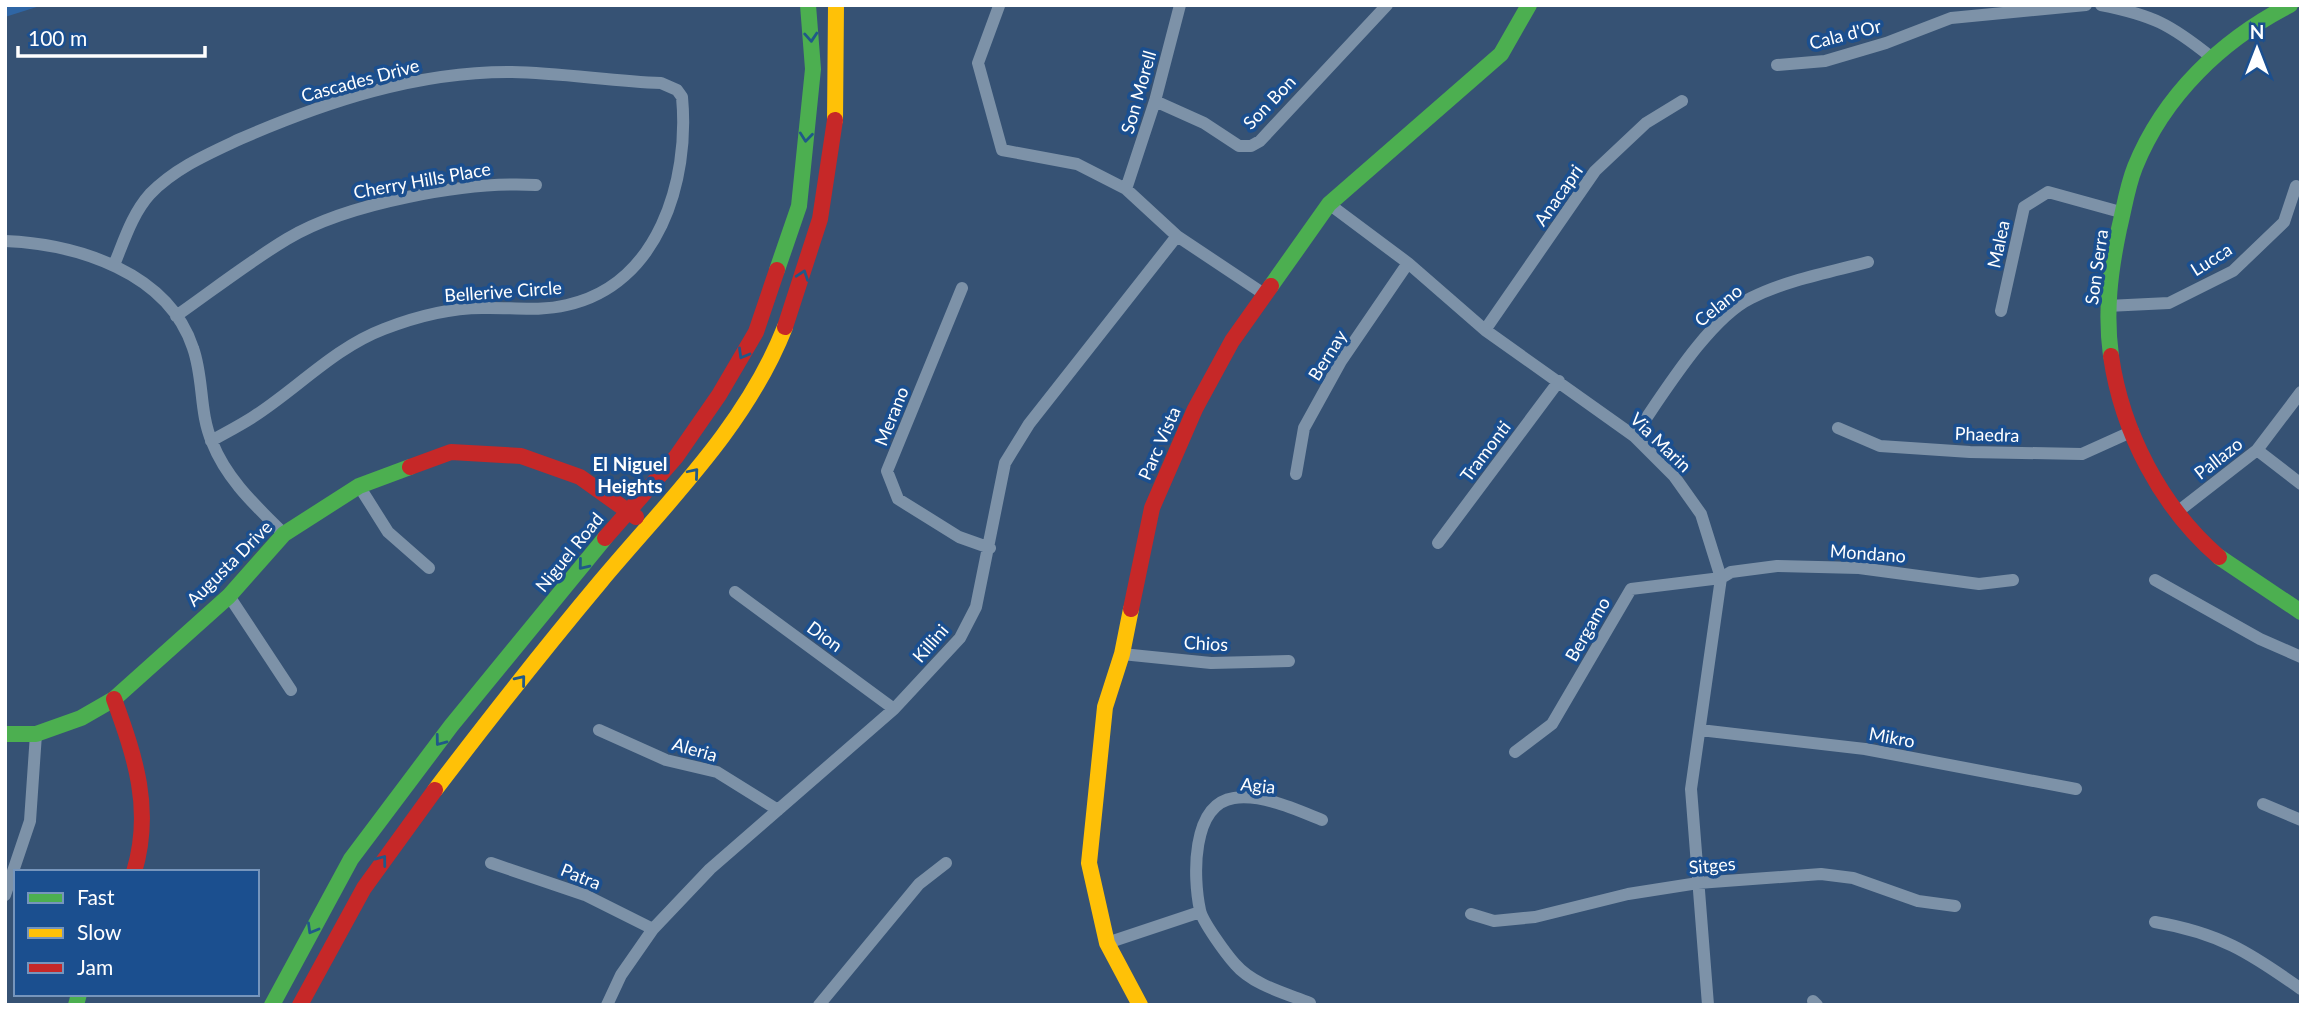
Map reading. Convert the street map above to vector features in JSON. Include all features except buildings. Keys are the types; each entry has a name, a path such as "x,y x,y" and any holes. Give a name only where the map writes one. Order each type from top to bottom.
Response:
{"street":[{"name":"Niguel Road","path":"272,1005 351,859 451,726 626,512 676,457 719,395 756,332 799,206 813,69 808,5"},
{"path":"300,1005 374,871 474,738 649,524 698,469 742,407 779,344 822,218 832,155 837,77 836,5"},
{"name":"Son Morell","path":"1126,189 1155,101 1180,5"},
{"name":"Son Bon","path":"1155,101 1203,123 1239,146 1251,146 1260,141 1387,5"},
{"name":"Parc Vista","path":"1140,1005 1107,943 1089,863 1095,783 1105,707 1122,654 1152,508 1195,409 1232,341 1329,204 1501,54 1529,5"},
{"name":"Cala d'Or","path":"1777,65 1825,61 1886,43 1951,18 2085,5"},
{"path":"2101,5 2145,13 2178,30 2211,57"},
{"name":"Son Serra","path":"2290,5 2269,15 2211,57 2170,104 2137,163 2124,213 2107,306 2113,370 2133,431 2176,513 2200,541 2245,577 2301,612"},
{"path":"999,6 978,63 1002,150 1077,164 1126,189 1177,236 1264,294"},
{"name":"Cascades Drive","path":"114,265 134,217 150,195 172,174 199,158 296,114 336,101 463,74 513,72 661,83 677,90"},
{"name":"Bellerive Circle","path":"211,441 253,417 343,349 381,330 427,315 480,307 526,310 568,305 614,282 635,267 657,237 671,207 681,133 682,97 677,90"},
{"name":"Anacapri","path":"1485,330 1595,171 1646,123 1682,101"},
{"name":"Cherry Hills Place","path":"176,316 287,239 352,210 495,183 536,185"},
{"name":"Lucca","path":"2107,306 2169,303 2233,271 2284,222 2296,186"},
{"name":"Malea","path":"2001,311 2024,207 2048,192 2124,213"},
{"name":"Via Marin","path":"1329,204 1408,263 1485,330 1634,436 1674,476 1701,514 1721,578 1691,789 1708,1005"},
{"name":"Killini","path":"607,1005 626,967 653,929 710,869 894,709 963,643 976,607 990,548 993,516 1005,463 1029,424 1075,369 1177,236"},
{"path":"5,241 37,242 114,265 149,285 176,316 193,346 200,377 203,414 211,441 238,487 284,534"},
{"name":"Celano","path":"1634,436 1703,339 1749,299 1816,275 1868,262"},
{"name":"Bernay","path":"1296,474 1304,428 1341,361 1408,263"},
{"name":"Merano","path":"962,288 887,471 898,499 959,537 990,548"},
{"name":"Tramonti","path":"1438,543 1559,381"},
{"name":"Pallazo","path":"2176,513 2257,450 2301,392"},
{"name":"Phaedra","path":"1839,428 1880,446 2082,454 2133,431"},
{"path":"2257,450 2301,484"},
{"name":"Augusta Drive","path":"5,734 36,734 81,718 114,699 229,596 284,534 359,486 451,452 521,456 580,477 626,512 649,524"},
{"path":"359,486 388,532 429,568"},
{"name":"Mondano","path":"1721,578 1731,572 1777,566 1858,568 1979,584 2013,580"},
{"name":"Bergamo","path":"1514,752 1552,724 1631,589 1721,578"},
{"path":"2155,580 2224,620 2301,657"},
{"name":"Dion","path":"735,592 894,709"},
{"path":"229,596 291,690"},
{"name":"Chios","path":"1122,654 1211,663 1289,662"},
{"path":"114,699 134,752 139,782 139,859 135,870"},
{"name":"Aleria","path":"599,730 666,760 717,772 778,810"},
{"name":"Mikro","path":"1700,730 1866,749 2076,789"},
{"path":"5,895 30,821 36,734"},
{"name":"Agia","path":"1310,1003 1255,980 1235,965 1200,912 1196,851 1207,817 1224,801 1236,797 1290,806 1322,820"},
{"path":"2263,804 2301,820"},
{"name":"Patra","path":"491,863 585,895 653,929"},
{"path":"819,1005 919,884 946,863"},
{"name":"Sitges","path":"1471,914 1494,921 1535,917 1628,894 1698,883 1821,874 1853,878 1918,901 1955,906"},
{"path":"1107,943 1200,912"},
{"path":"2155,922 2195,930 2243,948 2301,989"}],"shaded area":[{"path":"5,5 43,5 5,17"}],"traffic: fast":[{"path":"777,270 799,206 813,69 808,5"},
{"path":"1271,286 1329,204 1501,54 1529,5"},
{"path":"2111,356 2109,292 2113,261 2130,182 2147,141 2162,116 2198,72 2241,35 2290,5"},
{"path":"5,734 36,734 81,718 114,699 229,596 284,534 359,486 410,467"},
{"path":"272,1005 351,859 451,726 605,538"},
{"path":"2219,557 2301,612"},
{"path":"76,1005 78,996"}],"traffic: slow":[{"path":"835,120 836,5"},
{"path":"435,790 559,632 728,430 769,363 785,327"},
{"path":"1131,609 1122,654 1105,707 1089,863 1107,943 1140,1005"}],"traffic: jam":[{"path":"785,327 820,219 835,120"},
{"path":"605,538 676,457 719,395 756,332 777,270"},
{"path":"1131,609 1152,508 1195,409 1232,341 1271,286"},
{"path":"2111,356 2124,412 2147,466 2179,515 2219,557"},
{"path":"410,467 451,452 521,456 580,477 636,517"},
{"path":"114,699 135,763 142,805 142,827 134,870"},
{"path":"300,1005 364,888 435,790"}],"district":[{"name":"El Niguel Heights","path":"630,474"}]}
